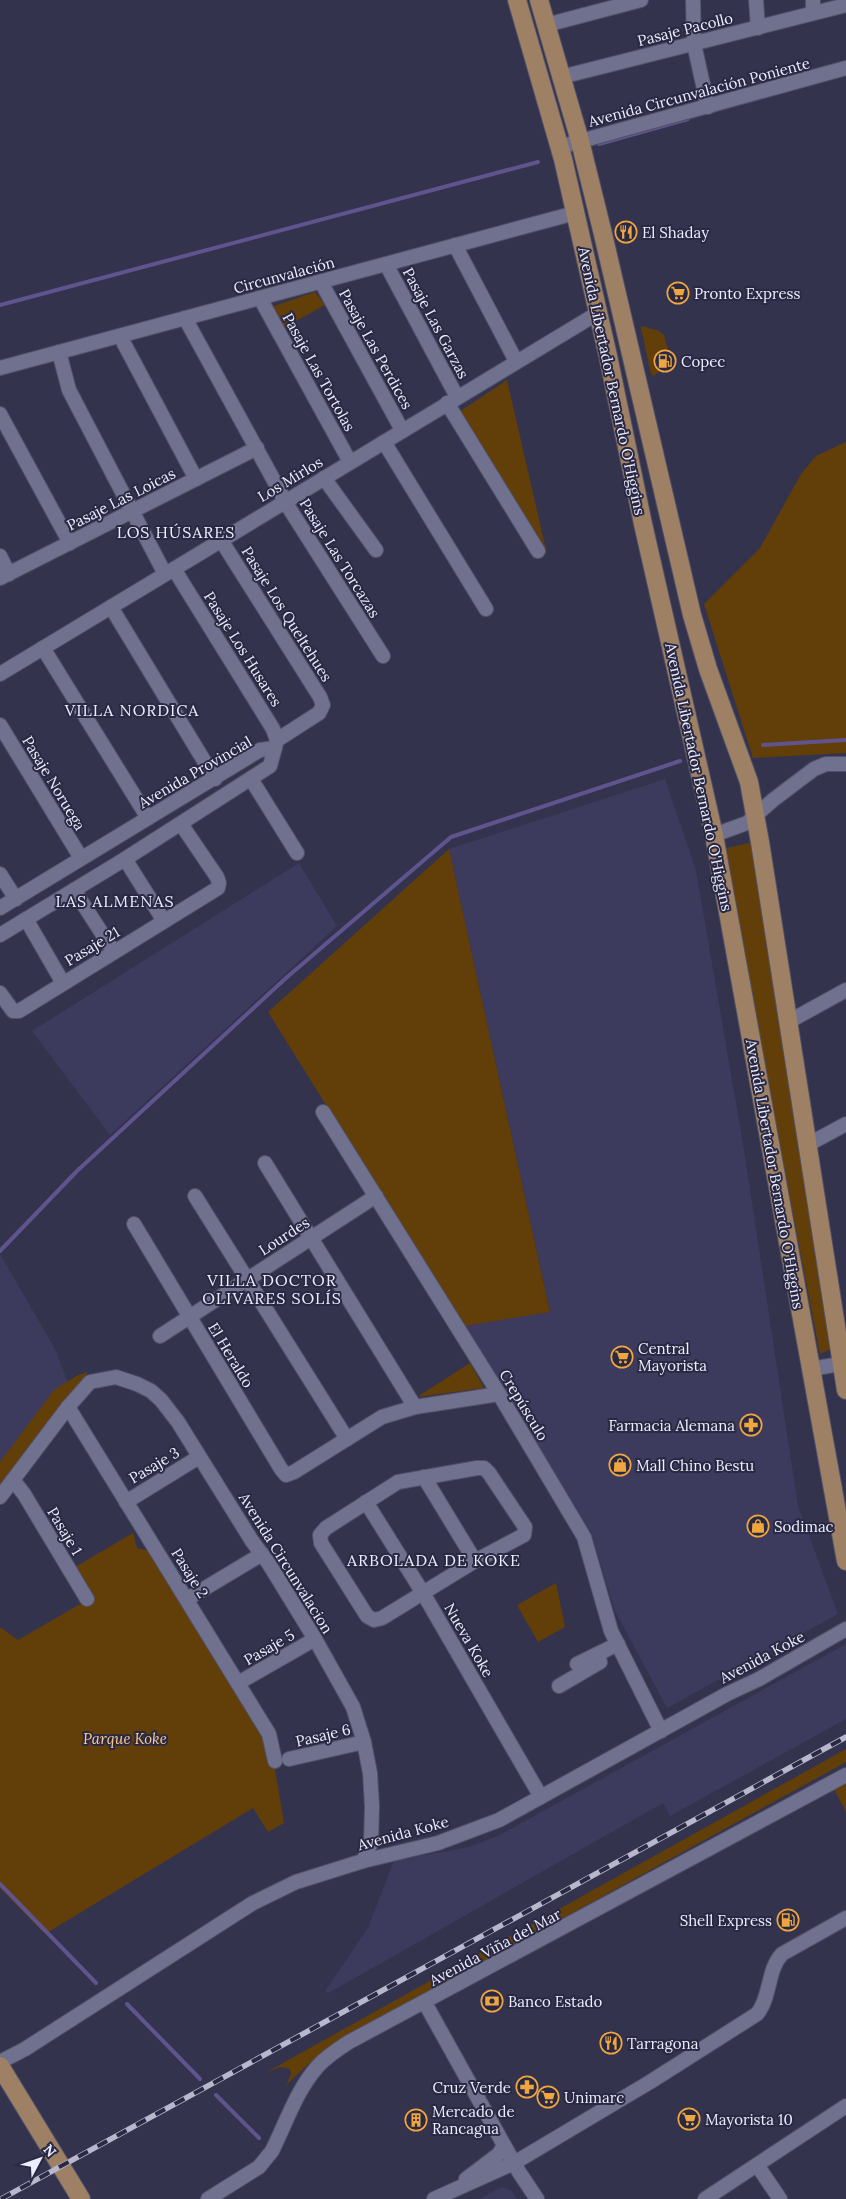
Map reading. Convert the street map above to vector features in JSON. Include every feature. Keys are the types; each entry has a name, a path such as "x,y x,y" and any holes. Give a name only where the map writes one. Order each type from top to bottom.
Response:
{"main road":[{"name":"Avenida Libertador Bernardo O'Higgins","path":"517,0 561,149 645,534 714,835 846,1560"},
{"name":"Avenida Libertador Bernardo O'Higgins","path":"539,0 580,141 692,615 708,669 749,782 844,1363 846,1390"},
{"path":"0,2066 81,2199"},
{"path":"61,2164 74,2199"}],"street":[{"path":"546,25 641,0"},
{"path":"694,0 694,44 708,107"},
{"path":"756,0 758,28"},
{"name":"Pasaje Pacollo","path":"561,77 758,28 813,6 846,5"},
{"name":"Avenida Circunvalación Poniente","path":"561,149 580,141 846,68"},
{"name":"Circunvalación","path":"0,368 575,213"},
{"path":"455,245 516,361"},
{"name":"Pasaje Las Garzas","path":"386,264 452,400 538,551"},
{"name":"Pasaje Las Perdices","path":"321,282 402,430"},
{"name":"Pasaje Las Tortolas","path":"260,298 350,462"},
{"name":"Los Mirlos","path":"0,674 598,313"},
{"name":"Pasaje Las Torcazas","path":"186,318 286,501 336,583 384,656"},
{"path":"120,336 196,479"},
{"name":"Pasaje Los Husares","path":"59,352 69,390 132,511 273,729 276,744"},
{"path":"0,414 70,543"},
{"path":"384,442 486,609"},
{"name":"Pasaje Las Loicas","path":"5,576 257,448"},
{"path":"324,478 376,550"},
{"name":"Pasaje Los Queltehues","path":"221,540 320,697 323,705 319,712 276,744"},
{"path":"0,556 5,576"},
{"path":"111,607 215,779"},
{"path":"43,648 148,818"},
{"name":"Pasaje Noruega","path":"0,725 81,858"},
{"name":"Avenida Provincial","path":"0,935 125,859 270,766 276,744"},
{"name":"Avenida Provincial","path":"0,908 260,750 276,744"},
{"path":"714,835 747,823 814,768 826,764 846,764"},
{"path":"251,779 298,852"},
{"name":"Pasaje 21","path":"0,993 10,1008 14,1011 19,1011 218,888 217,877 180,824"},
{"path":"125,859 164,921"},
{"path":"0,874 16,899"},
{"path":"74,890 114,952"},
{"path":"26,919 63,983"},
{"path":"788,1022 846,990"},
{"name":"Crepúsculo","path":"324,1112 499,1394 584,1537 608,1624 661,1730"},
{"path":"807,1146 846,1124"},
{"path":"265,1163 415,1407"},
{"path":"195,1196 348,1439 382,1417 415,1407 499,1394"},
{"name":"Lourdes","path":"160,1336 376,1196"},
{"name":"El Heraldo","path":"134,1224 286,1475 348,1439"},
{"path":"811,1370 844,1363"},
{"name":"Avenida Circunvalacion","path":"68,1406 90,1382 116,1377 151,1391 161,1400 178,1422 315,1639 352,1707 364,1742 370,1772 372,1806 371,1843 363,1861"},
{"path":"0,1497 68,1406"},
{"name":"Pasaje 2","path":"68,1406 269,1734 275,1762"},
{"name":"Pasaje 3","path":"126,1502 199,1457"},
{"path":"484,1468 525,1527 524,1535 475,1561 382,1618 374,1620 367,1616 321,1543 320,1536 326,1528 366,1502 398,1482 484,1468"},
{"path":"424,1477 475,1561"},
{"name":"Pasaje 1","path":"12,1480 24,1494 87,1599"},
{"name":"Nueva Koke","path":"366,1502 423,1593 541,1797"},
{"path":"187,1599 262,1554"},
{"name":"Avenida Koke","path":"0,2062 25,2050 253,1903 296,1882 363,1861 438,1843 499,1820 846,1629"},
{"name":"Pasaje 5","path":"238,1683 315,1639"},
{"path":"577,1664 618,1644"},
{"path":"559,1686 600,1662 598,1654"},
{"name":"Pasaje 6","path":"289,1759 364,1742"},
{"name":"Avenida Viña del Mar","path":"208,2199 259,2167 272,2151 303,2088 318,2066 349,2042 425,2003 846,1775"},
{"path":"434,2199 514,2163 650,2082 757,2014 765,2001 777,1960 782,1954 846,1918"},
{"path":"425,2003 514,2163 537,2199"},
{"path":"705,2199 846,2106"},
{"path":"450,2192 499,2154 504,2145"},
{"path":"757,2165 780,2199"}],"shaded area":[{"path":"665,779 696,870 744,1150 798,1506 838,1614 667,1708 615,1611 591,1532 464,1326 550,1311 449,849"},
{"path":"299,863 337,926 110,1135 32,1031"},
{"path":"0,1254 55,1349 72,1393 0,1488"},
{"path":"846,1644 846,1719 670,1816 663,1803 332,1991 328,1993 325,1991 368,1928 394,1861 469,1847 498,1836"},
{"path":"502,2187 512,2191 517,2199 479,2199"}],"green space":[{"path":"315,292 325,305 283,328 271,307"},
{"path":"642,326 659,331 664,335 670,358 669,362 654,376 651,374"},
{"path":"507,380 547,554 459,412"},
{"path":"846,442 846,753 753,758 704,604 760,548 801,474 816,456"},
{"path":"753,842 832,1348 820,1354 723,849"},
{"path":"449,849 550,1312 464,1326 268,1012"},
{"path":"470,1363 484,1388 417,1397"},
{"path":"88,1372 0,1488 0,1462 54,1390 78,1375"},
{"name":"Parque Koke","path":"133,1533 137,1548 158,1553 269,1734 284,1823 268,1832 253,1808 45,1934 0,1888 0,1627 18,1640 87,1600 70,1570"},
{"path":"556,1583 565,1627 538,1642 517,1605"},
{"path":"846,1749 846,1762 355,2033 316,2062 313,2060 286,2085 291,2074 290,2069 280,2067 265,2073"},
{"path":"846,1782 846,1812 834,1789"}],"waterway":[{"path":"599,144 688,119"},
{"path":"0,305 538,162"},
{"path":"763,745 846,740"},
{"path":"0,1251 77,1171 286,978 451,837 680,761"},
{"path":"0,1884 96,1983"},
{"path":"127,2004 200,2079"},
{"path":"216,2095 259,2138"}],"railway":[{"path":"1,2199 846,1737"}],"place":[{"name":"El Shaday","path":"626,232"},
{"name":"Pronto Express","path":"678,293"},
{"name":"Copec","path":"665,361"},
{"name":"Central Mayorista","path":"622,1357"},
{"name":"Farmacia Alemana","path":"751,1425"},
{"name":"Mall Chino Bestu","path":"620,1465"},
{"name":"Sodimac","path":"758,1526"},
{"name":"Shell Express","path":"788,1920"},
{"name":"Banco Estado","path":"492,2001"},
{"name":"Tarragona","path":"611,2043"},
{"name":"Cruz Verde","path":"527,2087"},
{"name":"Unimarc","path":"548,2097"},
{"name":"Mayorista 10","path":"689,2119"},
{"name":"Mercado de Rancagua","path":"416,2120"}],"district":[{"name":"LOS HÚSARES","path":"176,532"},
{"name":"VILLA NORDICA","path":"132,710"},
{"name":"LAS ALMENAS","path":"115,901"},
{"name":"VILLA DOCTOR OLIVARES SOLÍS","path":"272,1289"},
{"name":"ARBOLADA DE KOKE","path":"434,1560"}]}
